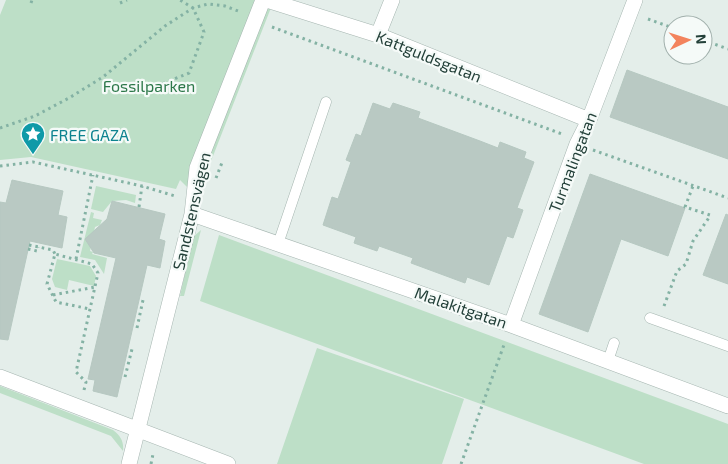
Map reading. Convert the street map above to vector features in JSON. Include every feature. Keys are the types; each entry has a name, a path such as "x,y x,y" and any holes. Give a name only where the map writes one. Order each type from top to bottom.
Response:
{"street":[{"name":"Sandstensvägen","path":"128,464 192,214 197,168 263,0"},
{"name":"Kattguldsgatan","path":"267,0 378,35 589,120"},
{"path":"378,35 392,0"},
{"name":"Turmalingatan","path":"511,325 577,144 589,120 635,0"},
{"name":"Malakitgatan","path":"192,214 511,325 728,406"},
{"path":"0,377 228,464"}],"lane":[{"path":"278,244 326,102"},
{"path":"655,319 728,346"},
{"path":"608,361 614,343"}],"path":[{"path":"120,3 127,0"},
{"path":"157,86 189,73 204,32 193,8 180,0"},
{"path":"0,128 35,116 103,77 165,26 193,8 208,4 225,6 255,18"},
{"path":"642,17 663,24"},
{"path":"269,26 575,139 577,144 728,198"},
{"path":"713,44 728,49"},
{"path":"214,185 224,157"},
{"path":"0,166 33,162 142,186 180,197 192,214"},
{"path":"76,259 93,175"},
{"path":"139,208 142,186"},
{"path":"655,319 677,272 686,264 694,241 710,215 685,207 694,186"},
{"path":"28,247 53,250 55,254 92,264 98,273 76,372 86,382 80,408"},
{"path":"55,254 47,284 56,302 90,309"},
{"path":"53,295 95,287"},
{"path":"136,328 143,300"},
{"path":"461,464 511,325"},
{"path":"126,377 132,349"}],"green space":[{"name":"Fossilparken","path":"6,0 274,0 197,197 180,180 176,189 31,157 0,160 0,15"},
{"path":"96,186 136,195 135,203 126,200 112,201 103,212 91,209"},
{"path":"91,212 94,213 93,218 102,220 100,225 95,227 90,251 93,252 92,254 107,258 104,274 95,260 80,257"},
{"path":"201,230 184,296 180,296 193,237"},
{"path":"219,235 728,424 728,464 644,464 200,301"},
{"path":"57,259 90,266 96,276 94,286 69,280 67,290 55,287 52,279"},
{"path":"317,348 464,399 442,464 277,464"},
{"path":"0,386 113,430 121,439 123,451 111,436 0,393"}],"building":[{"path":"627,70 728,107 728,159 610,117"},
{"path":"373,103 390,109 393,103 420,112 418,118 498,148 500,142 526,152 524,158 534,162 517,208 523,210 513,238 507,236 489,285 467,277 465,283 411,263 413,258 379,246 377,251 354,243 356,237 323,225 332,197 338,199 351,162 346,160 356,134 361,136"},
{"path":"590,174 685,208 668,256 621,239 588,332 539,314"},
{"path":"12,180 63,191 58,215 67,217 62,248 30,241 8,340 0,339 0,202 6,203"},
{"path":"112,201 165,214 159,239 165,241 160,268 147,265 117,397 93,391 95,380 88,379 116,258 94,253 85,239 107,219"},
{"path":"726,214 728,215 728,284 703,275"}],"place":[{"name":"FREE GAZA","path":"33,155"}]}
